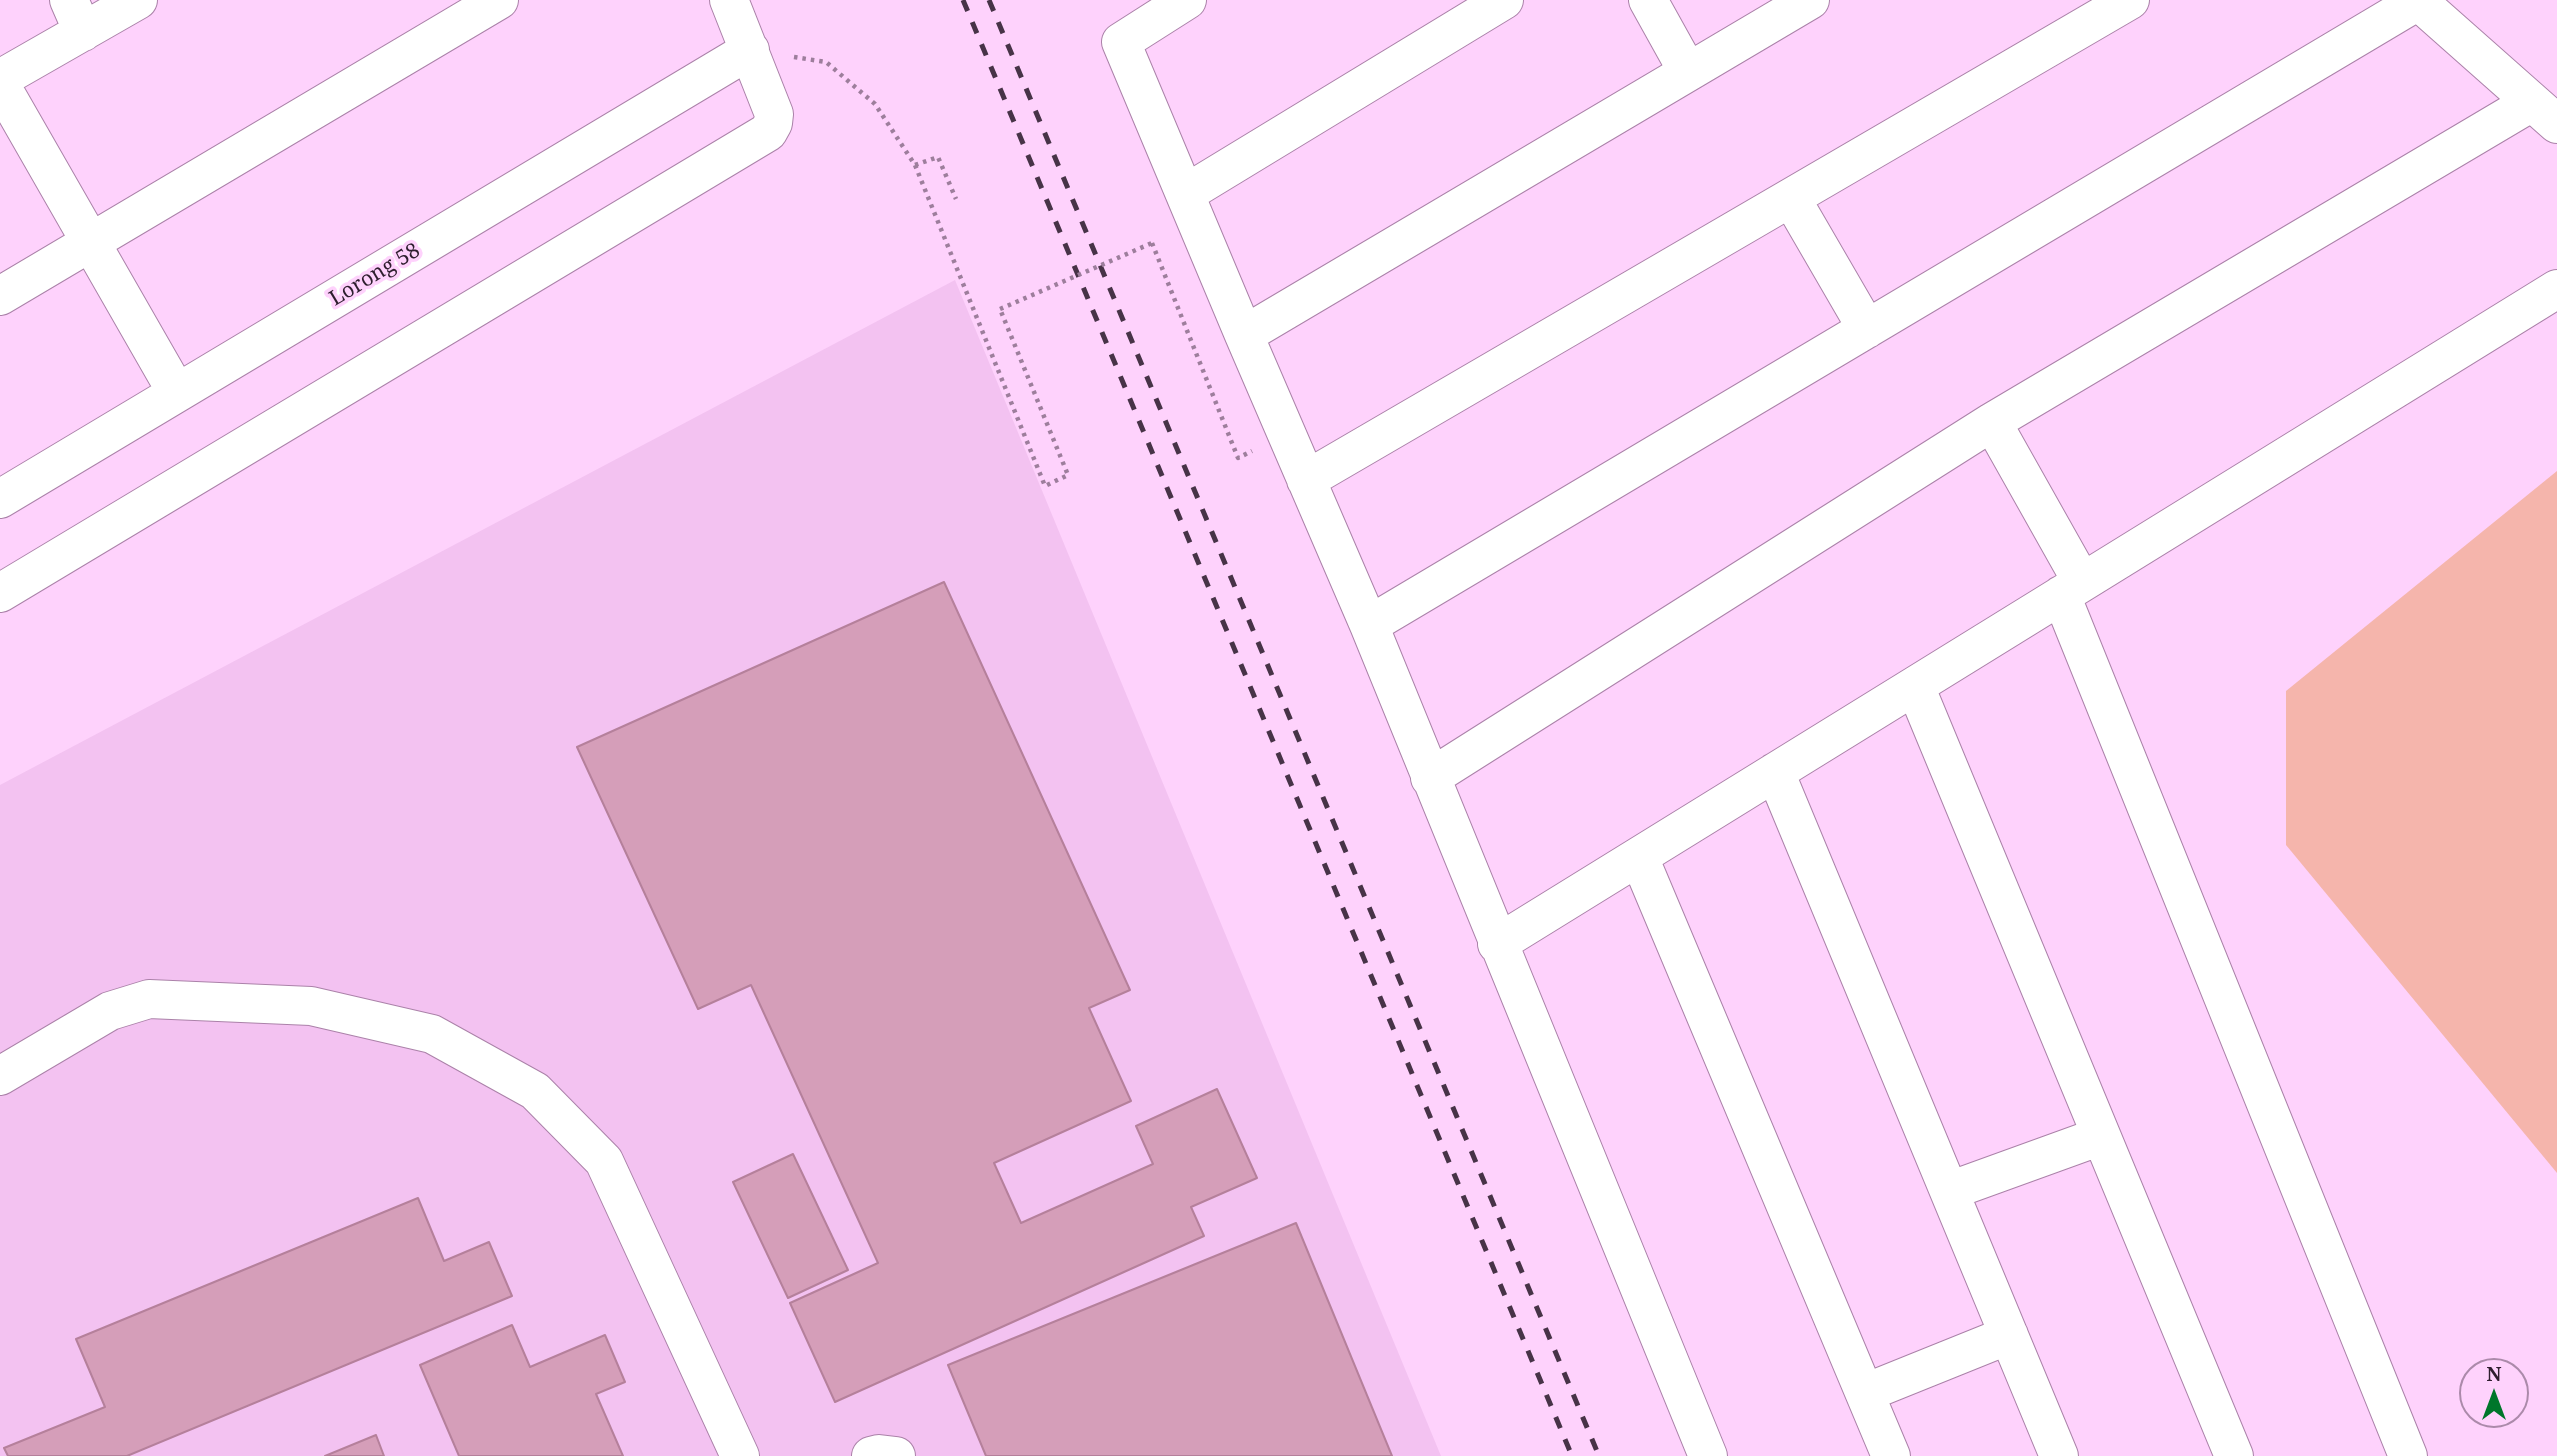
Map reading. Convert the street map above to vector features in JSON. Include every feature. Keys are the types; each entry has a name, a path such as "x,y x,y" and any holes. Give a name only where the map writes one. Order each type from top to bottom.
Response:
{"street":[{"path":"0,79 76,16 138,0"},
{"path":"0,296 499,0"},
{"path":"0,593 768,132 774,114 729,0"},
{"path":"1187,0 1121,42 1369,625 1497,944 1709,1456"},
{"path":"1185,194 1504,0"},
{"path":"1648,0 1688,72"},
{"path":"1244,335 1810,0"},
{"path":"1306,480 2130,0"},
{"path":"1369,625 2418,0 2545,113 1992,422 1430,778"},
{"name":"Lorong 58","path":"0,499 750,50"},
{"path":"0,84 177,393"},
{"path":"1791,198 1867,329"},
{"path":"1497,944 2557,289"},
{"path":"1992,422 2072,589 2408,1456"},
{"path":"1915,686 2234,1456"},
{"path":"1775,772 2059,1456"},
{"path":"1639,857 1891,1456"},
{"path":"0,1076 110,1011 149,999 311,1006 432,1034 535,1091 604,1161 740,1456"},
{"path":"1949,1191 2101,1136"},
{"path":"1864,1393 2009,1335"},
{"path":"871,1456 896,1456"}],"path":[{"path":"750,50 826,62 875,104 915,165 1045,486 1068,475 1000,309 1152,243"},
{"path":"915,165 938,157 956,200"}],"shaded area":[{"path":"955,280 1441,1456 0,1456 0,785"},
{"path":"2557,471 2557,1173 2286,845 2286,691"}],"building":[{"path":"944,582 1130,990 1089,1008 1131,1101 994,1163 1021,1223 1153,1164 1136,1126 1217,1089 1257,1178 1191,1207 1204,1236 835,1402 790,1303 878,1263 751,985 698,1009 577,747"},
{"path":"793,1154 848,1270 788,1298 733,1182"},
{"path":"418,1198 444,1261 489,1242 512,1296 127,1456 8,1456 4,1448 105,1407 76,1339"},
{"path":"1296,1223 1392,1456 986,1456 948,1365"},
{"path":"512,1325 530,1367 605,1335 625,1382 596,1394 623,1456 459,1456 420,1365"},
{"path":"376,1435 384,1456 325,1456"}],"railway":[{"path":"963,0 1572,1456"},
{"path":"989,0 1599,1456"}]}
